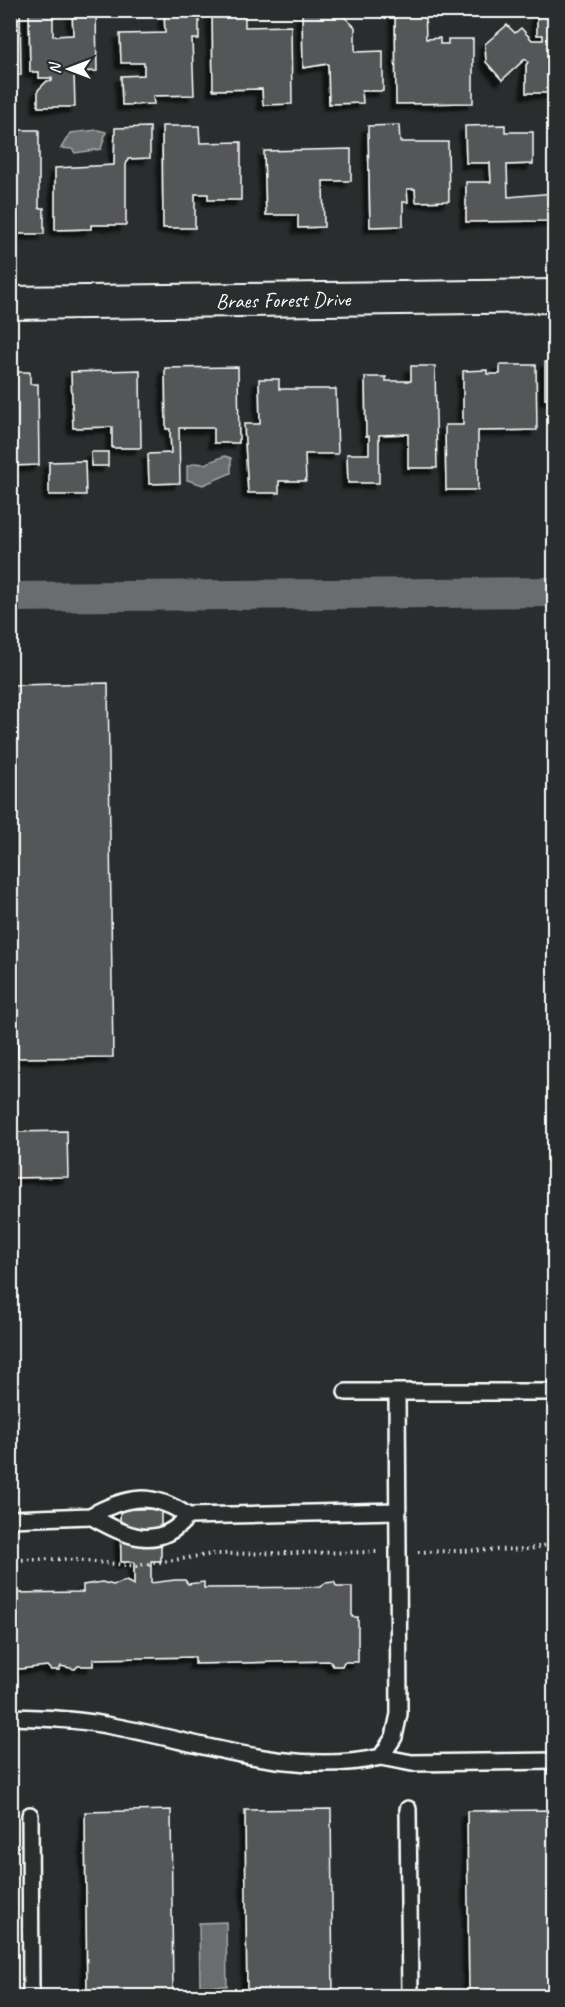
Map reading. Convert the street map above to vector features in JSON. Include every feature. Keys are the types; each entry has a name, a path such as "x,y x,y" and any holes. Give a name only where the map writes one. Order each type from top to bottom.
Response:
{"street":[{"name":"Braes Forest Drive","path":"10,303 555,296"}],"lane":[{"path":"346,1392 555,1392"},
{"path":"381,1757 394,1737 399,1714 397,1392"},
{"path":"10,1519 90,1516 114,1504 141,1498 171,1504 188,1516 397,1511"},
{"path":"90,1516 123,1534 152,1539 178,1529 188,1516"},
{"path":"10,1717 104,1724 270,1760 357,1762 381,1757 412,1763 555,1761"},
{"path":"408,1809 410,1996"},
{"path":"30,1815 31,1996"}],"path":[{"path":"10,1560 65,1559 136,1566 213,1554 490,1551 530,1549 555,1543"}],"shaded area":[{"path":"98,130 106,132 101,149 75,153 72,149 61,148 70,133"},
{"path":"225,456 231,458 231,473 203,485 187,480 187,466 196,463 204,464"},
{"path":"226,1922 227,1986 200,1986 199,1923"}],"building":[{"path":"10,10 20,10 21,75 10,75"},
{"path":"72,10 96,10 97,71 74,72 75,107 38,107 38,90 47,81 52,81 52,78 39,78 39,72 30,72 29,13 53,12 53,36 73,35"},
{"path":"199,10 199,39 192,39 194,95 153,96 154,104 122,105 121,76 144,75 144,63 121,63 120,34 165,33 164,11"},
{"path":"212,10 245,10 245,27 291,26 292,104 263,105 262,89 213,90"},
{"path":"302,10 337,10 355,27 355,52 383,51 383,91 362,91 363,103 329,104 328,64 303,68"},
{"path":"395,10 425,10 426,39 440,38 440,44 448,44 448,39 473,39 473,103 396,104"},
{"path":"537,10 554,10 554,93 526,93 526,65 528,62 525,59 502,80 486,62 485,44 507,25 515,33 521,28 532,40 543,40 543,35 537,35"},
{"path":"399,125 400,142 448,142 449,201 416,202 415,189 407,189 408,202 403,202 403,226 370,227 368,126"},
{"path":"505,125 505,132 533,132 533,164 507,165 508,197 554,193 554,221 466,222 466,182 491,182 490,163 466,163 465,126"},
{"path":"162,126 199,126 200,143 241,142 241,200 208,200 208,194 195,194 195,228 163,228"},
{"path":"150,127 150,158 128,159 126,165 126,225 91,225 91,229 55,230 55,168 114,165 115,128"},
{"path":"14,130 39,130 39,208 44,208 44,234 10,234 10,158 14,158"},
{"path":"351,149 351,181 323,181 324,227 298,228 298,215 266,215 264,151"},
{"path":"545,362 554,362 554,399 545,399"},
{"path":"500,365 536,365 537,430 478,431 478,490 446,490 445,425 463,425 463,371 487,370 487,374 500,374"},
{"path":"411,366 435,366 437,468 408,468 408,434 379,435 379,483 348,483 347,454 369,454 369,436 366,436 365,377 386,377 386,381 411,381"},
{"path":"238,367 239,443 214,443 214,428 179,428 180,483 149,484 148,454 171,453 170,429 166,429 165,368"},
{"path":"140,370 141,448 112,448 112,427 73,428 71,372"},
{"path":"10,372 30,372 30,384 38,384 39,465 10,466"},
{"path":"259,379 279,379 279,389 336,389 338,454 305,454 306,481 279,481 279,493 248,493 244,424 260,424"},
{"path":"91,452 108,452 108,466 91,466"},
{"path":"85,461 86,495 49,495 49,462"},
{"path":"108,683 113,1057 18,1058 13,685"},
{"path":"67,1131 68,1177 10,1178 10,1132"},
{"path":"120,1509 161,1509 161,1561 151,1561 151,1583 185,1580 188,1584 204,1582 204,1588 321,1587 325,1583 334,1582 337,1587 352,1587 352,1617 358,1617 358,1662 344,1662 342,1666 333,1666 330,1661 195,1664 195,1657 93,1659 93,1666 78,1666 75,1669 61,1666 59,1670 51,1670 47,1666 10,1670 10,1593 83,1592 83,1585 102,1582 113,1585 126,1581 134,1585 134,1562 121,1562"},
{"path":"331,1809 333,1996 247,1996 245,1810"},
{"path":"171,1810 173,1996 87,1996 85,1812"},
{"path":"553,1810 554,1996 469,1996 467,1811"}],"waterway":[{"path":"10,597 554,592"}]}
